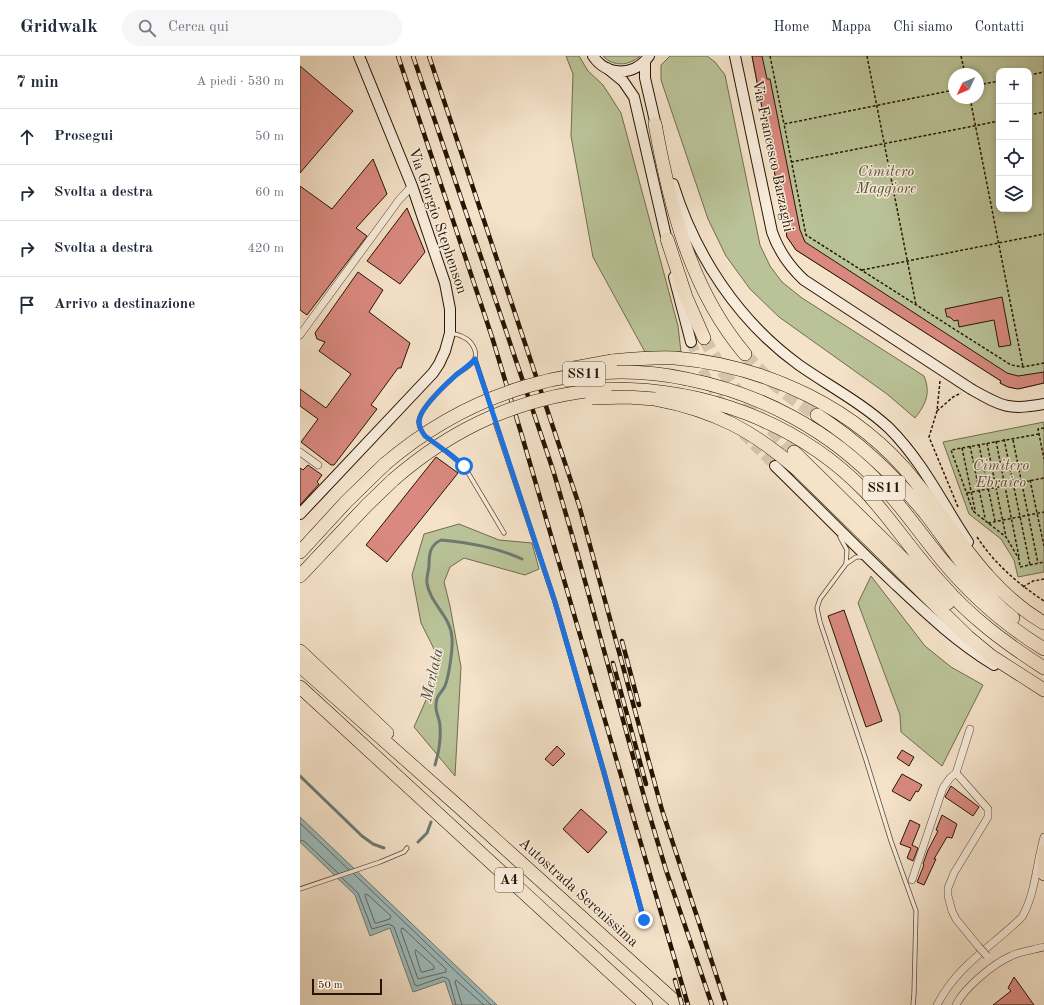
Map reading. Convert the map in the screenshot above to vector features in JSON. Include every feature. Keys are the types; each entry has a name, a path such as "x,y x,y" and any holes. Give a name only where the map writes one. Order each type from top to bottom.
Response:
{"highway":[{"path":"655,124 663,165 681,237 687,254 712,307 745,354"},
{"path":"667,239 688,303 704,338"},
{"path":"484,402 513,384 544,374 612,361 674,358 724,366 768,378 820,401 859,427 883,447 914,480 967,550 996,585 1021,608 1044,622"},
{"name":"SS11","path":"300,552 369,479 395,456 443,422 500,395 550,380 586,374 643,372 687,379 727,389 772,406 805,423 861,465 883,486 965,586 1001,618 1044,649"},
{"name":"SS11","path":"300,576 367,505 407,467 441,443 490,417 555,396 586,391 620,389 653,390 698,398 735,409 796,437 836,465 860,486 876,503 938,580 959,603 997,636 1044,668"},
{"path":"490,417 520,414 560,403 596,397 627,397 655,399 682,404 720,418 755,437 784,458 964,634 991,656 1044,690"},
{"path":"818,415 852,439 881,465 913,500 969,572 986,591 1011,616 1044,640"},
{"path":"794,452 962,617 998,646 1022,661 1044,672"},
{"path":"300,651 396,740 458,806"},
{"name":"A4","path":"300,666 458,806"},
{"name":"A4","path":"300,687 646,1005"},
{"name":"Autostrada Serenissima","path":"458,806 678,1004"},
{"path":"1044,852 1044,874"}],"street":[{"name":"Via Giorgio Stephenson","path":"300,514 433,373 445,351 450,333 450,309 445,283 412,186 359,56"},
{"path":"593,56 602,66 624,72 635,69 647,59"},
{"name":"Via Francesco Barzaghi","path":"735,56 772,232 777,246 785,260 804,280 971,389 996,403 1008,406 1026,407 1044,404"},
{"path":"647,59 645,78 655,124 676,194 685,218 702,253 730,297 752,322 784,353 811,373 862,406 900,440 922,468 962,534 983,562 1012,595 1044,622"},
{"path":"607,68 623,81 634,97 667,239 673,275 690,342"},
{"path":"300,335 412,186"},
{"path":"300,452 318,465"},
{"path":"776,466 872,561 954,638 993,664 1044,690"},
{"path":"912,880 943,788 950,778 956,773 970,729"},
{"path":"956,773 988,809 988,817 954,873 948,888 948,896 952,911 994,966"},
{"path":"938,1005 950,983 961,970 1022,916 1031,897 1044,838"},
{"path":"956,1005 963,994 994,966 1012,955 1041,948"}],"lane":[{"path":"450,333 464,337 468,340 476,355 475,359 555,602 604,772 644,920"},
{"path":"429,440 422,432 419,424 422,412 456,375 475,359"},
{"path":"433,442 464,466 504,533"},
{"path":"813,503 846,545 846,564"},
{"path":"872,561 861,556 856,557 846,564 820,600 817,608 820,622 891,841 916,911 913,1005"},
{"path":"300,888 336,877 404,852 407,848"}],"path":[{"path":"770,56 806,234 1011,365 1023,367 1044,363"},
{"path":"867,56 916,305"},
{"path":"962,56 964,68"},
{"path":"1032,74 1044,72"},
{"path":"984,85 996,82"},
{"path":"784,124 948,91"},
{"path":"971,104 1023,367"},
{"path":"1032,114 1044,112"},
{"path":"791,162 996,122"},
{"path":"862,270 1044,234"},
{"path":"942,370 937,411 929,437 960,512"},
{"path":"937,411 953,397 971,389"},
{"path":"1044,428 1038,429 1044,460"},
{"path":"1006,537 973,511 951,450 1004,439 1013,439 1039,434"},
{"path":"1004,439 1030,565"},
{"path":"1013,439 1038,563"},
{"path":"996,441 1020,567 1044,562"},
{"path":"987,443 1006,537 1019,559"},
{"path":"979,444 995,522"},
{"path":"970,446 980,491 985,518 984,520"},
{"path":"962,448 975,510 973,511"},
{"path":"967,493 1044,478"},
{"path":"1030,480 1044,546"},
{"path":"988,523 1044,512"},
{"path":"976,536 999,566 1023,587 1044,601"},
{"path":"1023,587 1033,581 1044,579"}],"green space":[{"path":"566,56 579,56 588,71 603,85 621,113 678,326 681,352 645,352 593,257 571,136 573,74"},
{"path":"603,56 640,56 631,62 621,64 611,62"},
{"path":"670,56 707,56 715,62 725,75 760,245 770,266 782,282 802,298 924,376 927,388 925,403 915,418 887,394 779,317 750,289 726,256 708,219 661,80 661,65"},
{"name":"Cimitero Maggiore","path":"752,56 1044,56 1044,383 1022,388 1012,388 1000,383 1001,381 796,250 787,237"},
{"name":"Cimitero Ebraico","path":"1044,422 1044,572 1018,577 1014,560 1001,539 969,514 943,442"},
{"path":"459,524 499,540 532,543 539,569 525,575 464,558 450,567 444,582 461,667 455,776 414,727 434,682 440,661 421,623 412,575 424,534"},
{"path":"871,576 925,646 951,667 983,685 942,766 901,732 900,715 858,603"}],"water":[{"path":"300,817 497,1005 453,1005 445,981 413,992 390,928 370,936 355,895 300,842"}],"building":[{"path":"752,56 762,56 767,79 770,79 800,230 805,242 1007,373 1018,376 1044,372 1044,383 1018,389 1008,387 1000,383 1001,381 796,250 787,237"},
{"path":"300,66 353,111 300,173"},
{"path":"373,159 387,194 356,228 367,236 307,315 300,310 300,186 332,209"},
{"path":"407,208 425,252 400,284 367,261"},
{"path":"358,272 383,290 369,312 410,343 401,368 398,368 371,405 377,409 334,465 331,465 301,442 318,419 300,406 300,389 326,408 351,374 319,351 325,342 317,339 315,333"},
{"path":"1002,297 1011,345 999,347 994,320 959,327 958,320 954,321 950,317 947,317 945,309"},
{"path":"436,457 458,473 387,562 366,545"},
{"path":"308,465 322,475 317,482 319,484 300,505 300,468 303,470"},
{"path":"844,610 882,721 866,727 828,616"},
{"path":"557,746 565,754 553,766 545,759"},
{"path":"902,750 914,757 909,766 897,758"},
{"path":"902,774 922,785 910,801 892,791"},
{"path":"951,786 979,807 973,816 945,797"},
{"path":"581,809 607,832 588,853 563,829"},
{"path":"942,815 957,824 952,838 947,837 934,859 936,859 924,885 917,882 928,850 938,831 936,830"},
{"path":"910,820 920,825 912,845 918,848 913,861 907,858 911,848 900,844"},
{"path":"1014,977 1034,1005 993,1005 1011,991 1008,988"}],"waterway":[{"name":"Merlata","path":"435,765 439,750 440,736 440,723 436,702 445,686 450,662 452,638 448,623 432,597 427,583 429,557 432,547 441,540 483,546 502,551 522,559"},
{"name":"Merlata","path":"300,776 362,836 373,844 384,848"},
{"name":"Merlata","path":"418,842 427,833 431,822"}],"tunnel":[{"path":"704,338 727,378 745,401 794,452"},
{"path":"691,342 707,379 724,408"},
{"path":"745,354 779,388 817,415"},
{"path":"743,434 775,466"}],"railway":[{"path":"398,56 492,337 688,1005"},
{"path":"413,56 553,470 645,800 666,870 712,1005"},
{"path":"429,56 579,505 662,810 726,1005"},
{"path":"622,641 639,705"},
{"path":"613,663 646,784"},
{"path":"675,980 682,1005"}],"route":[{"path":"464,466 425,436 422,432 419,420 422,412 430,402 456,375 475,359 555,602 604,772 644,920"}]}
